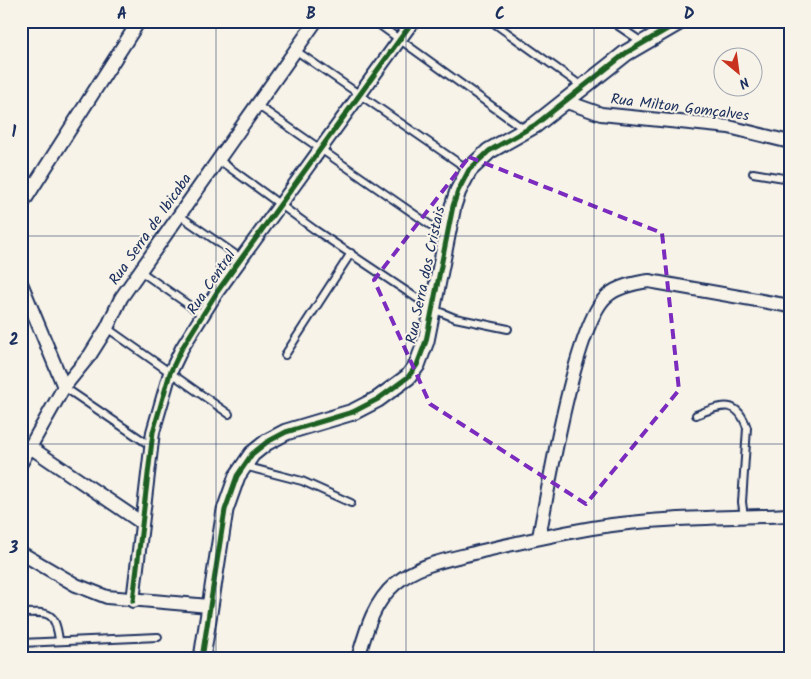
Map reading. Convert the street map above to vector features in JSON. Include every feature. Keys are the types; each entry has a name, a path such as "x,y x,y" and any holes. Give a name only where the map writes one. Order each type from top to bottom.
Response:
{"street":[{"path":"21,206 140,21"},
{"name":"Rua Serra de Ibicaba","path":"21,463 64,387 90,354 107,328 121,298 316,21"},
{"name":"Rua Central","path":"133,601 153,432 170,373 182,348 242,259 413,21"},
{"name":"Rua Serra dos Cristais","path":"202,658 225,510 243,465 267,442 286,432 353,412 397,387 417,364 426,341 446,236 458,191 469,170 489,151 526,131 567,102 626,53 680,21"},
{"name":"Rua Milton Gomçalves","path":"567,102 601,114 730,127 790,142"},
{"path":"539,538 566,402 594,312 607,296 630,284 649,281 790,306"},
{"path":"21,283 64,387"},
{"path":"30,447 142,524"},
{"path":"358,658 367,627 379,602 394,585 412,572 431,564 539,538 613,525 790,515"},
{"path":"21,553 76,585 107,597 133,601 209,606"}],"lane":[{"path":"374,21 526,131"},
{"path":"491,21 584,88"},
{"path":"611,21 643,43"},
{"path":"296,50 469,170"},
{"path":"257,105 446,236"},
{"path":"219,160 351,254 433,309 455,318 508,329"},
{"path":"753,173 790,179"},
{"path":"178,215 242,259"},
{"path":"285,355 351,254"},
{"path":"140,271 203,315"},
{"path":"107,328 229,414"},
{"path":"64,387 151,446"},
{"path":"696,415 724,405 736,409 743,417 747,428 742,502 744,518"},
{"path":"243,465 302,481 351,503"},
{"path":"21,613 46,613 52,616 57,625 59,640"},
{"path":"21,643 158,637"}],"highlighted area":[{"path":"469,157 662,233 679,390 586,504 430,404 374,280"}],"cycle path":[{"path":"133,601 153,432 170,373 182,348 217,292 413,21"},
{"path":"202,658 225,510 237,476 252,454 267,442 286,432 353,412 378,399 408,377 417,365 426,341 453,206 458,191 469,170 489,151 535,125 626,53 681,21"}]}
